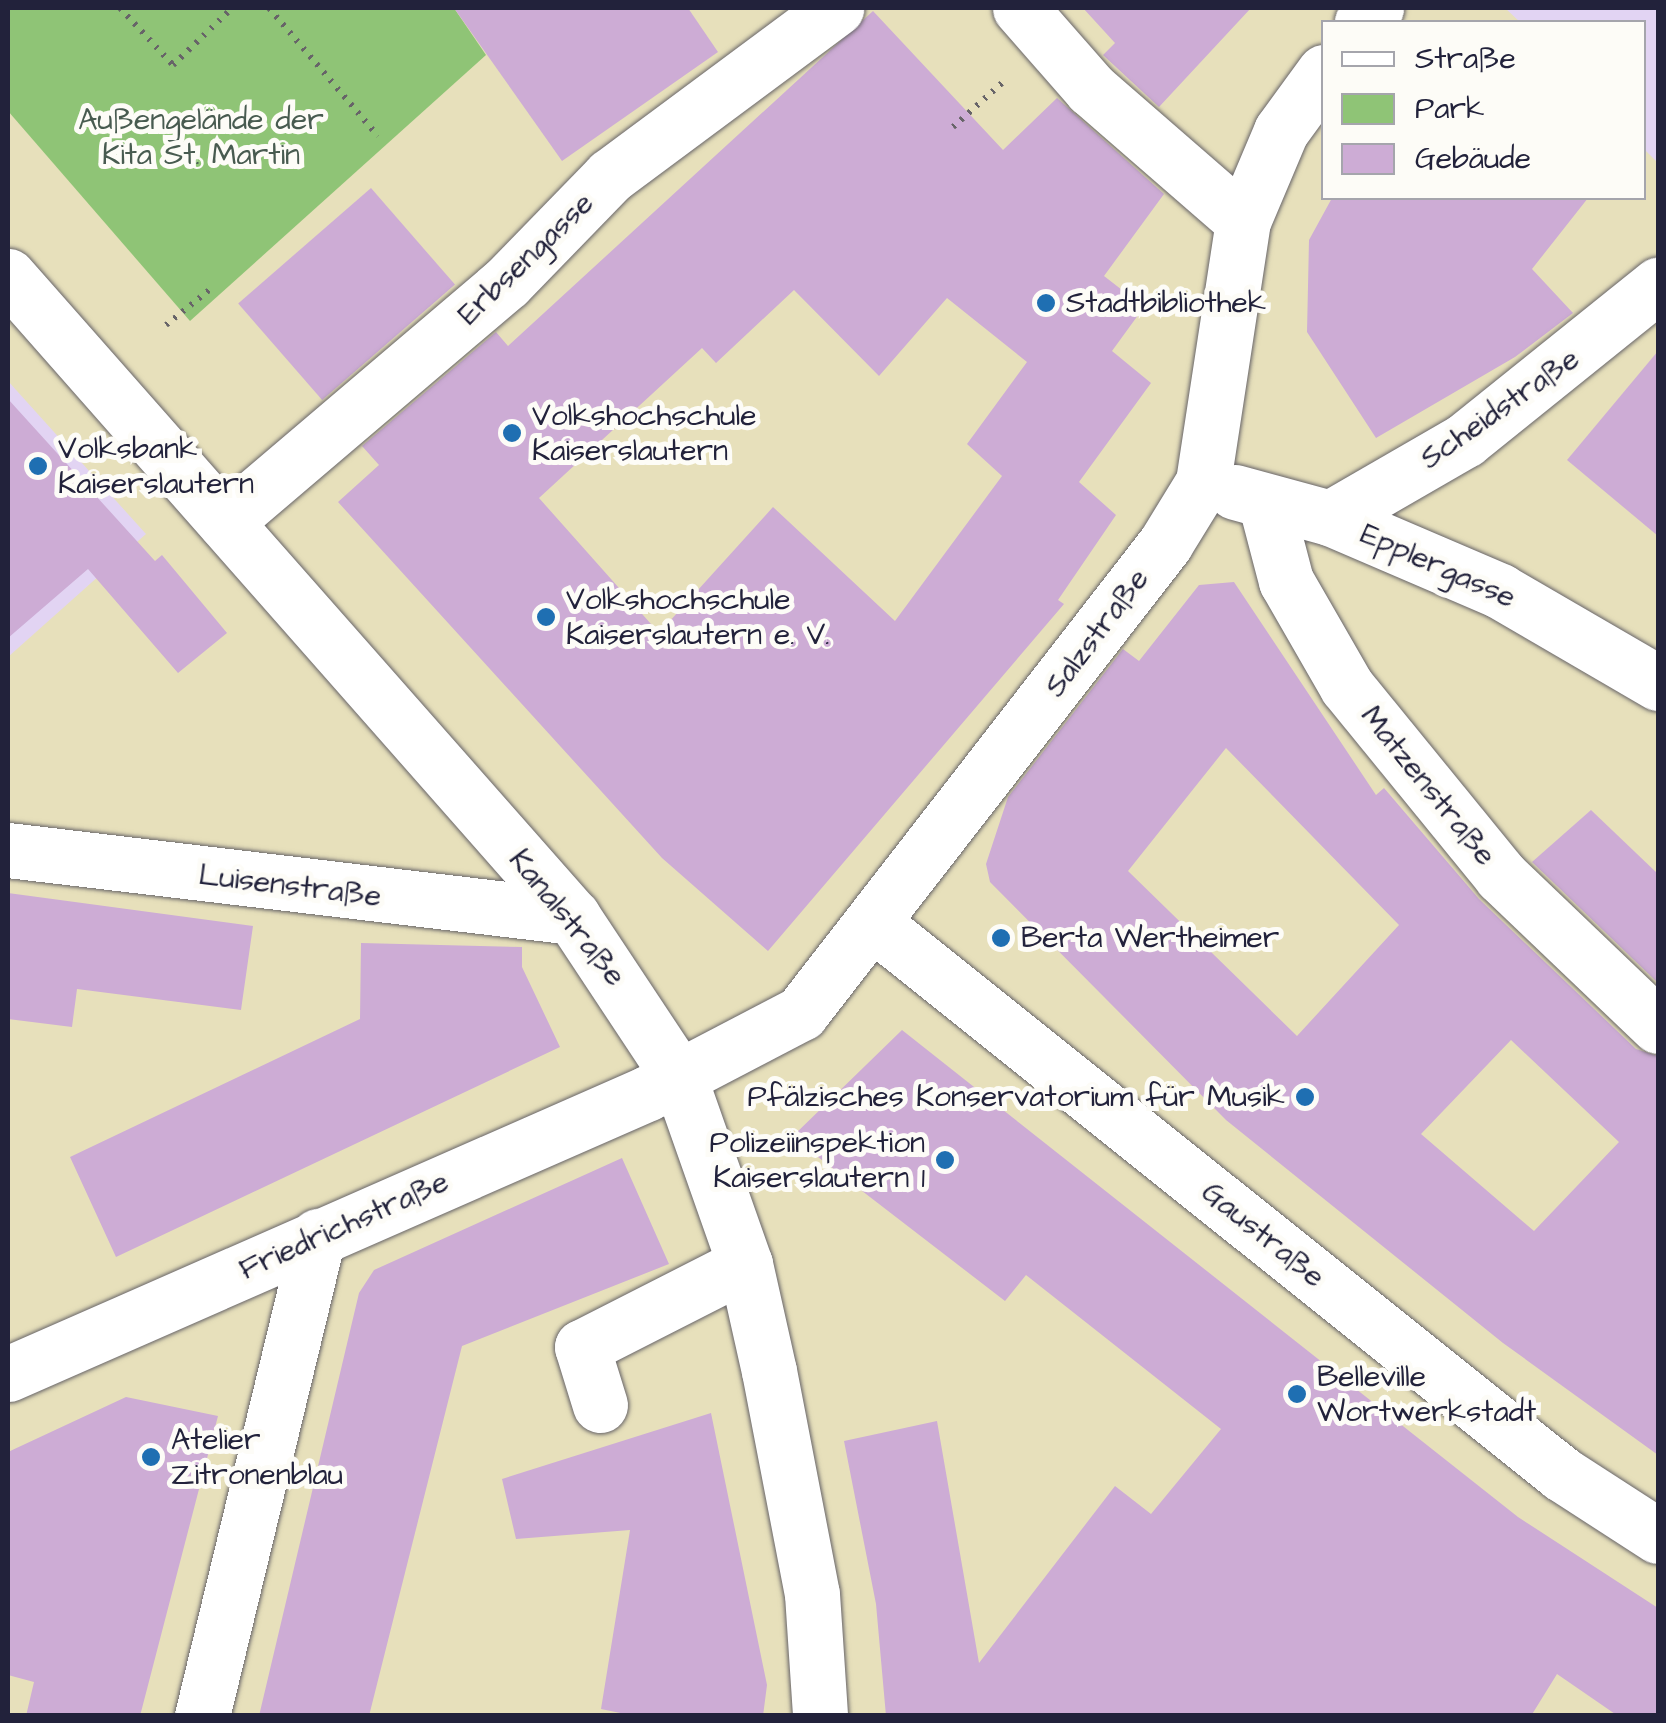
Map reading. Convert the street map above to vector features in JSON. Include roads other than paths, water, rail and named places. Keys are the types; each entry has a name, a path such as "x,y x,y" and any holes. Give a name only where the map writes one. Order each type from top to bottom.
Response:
{"street":[{"name":"Erbsengasse","path":"225,522 508,282 610,176 836,8"},
{"path":"1020,8 1091,89 1242,220"},
{"name":"Salzstraße","path":"680,1077 801,1013 874,924 1165,544 1203,482 1242,220 1281,131 1321,76"},
{"name":"Kanalstraße","path":"8,276 573,917 680,1077 745,1264 812,1594 820,1716"},
{"name":"Scheidstraße","path":"1330,518 1465,440 1658,284"},
{"name":"Epplergasse","path":"1203,482 1330,518 1500,591 1658,683"},
{"name":"Matzenstraße","path":"1265,501 1286,582 1347,687 1501,876 1658,1026"},
{"name":"Luisenstraße","path":"8,850 573,917"},
{"name":"Gaustraße","path":"874,924 1562,1474 1658,1536"},
{"name":"Friedrichstraße","path":"8,1374 680,1077"},
{"path":"202,1716 318,1236"},
{"path":"600,1406 582,1347 745,1264"}],"place":[{"name":"Stadtbibliothek","path":"1046,303"},
{"name":"Volkshochschule Kaiserslautern","path":"512,433"},
{"name":"Volksbank Kaiserslautern","path":"38,466"},
{"name":"Volkshochschule Kaiserslautern e. V.","path":"546,617"},
{"name":"Berta Wertheimer","path":"1001,938"},
{"name":"Pfälzisches Konservatorium für Musik","path":"1305,1097"},
{"name":"Polizeiinspektion Kaiserslautern 1","path":"945,1160"},
{"name":"Belleville Wortwerkstadt","path":"1297,1394"},
{"name":"Atelier Zitronenblau","path":"151,1457"}],"park label":[{"name":"Außengelände der Kita St. Martin","path":"201,137"}]}
